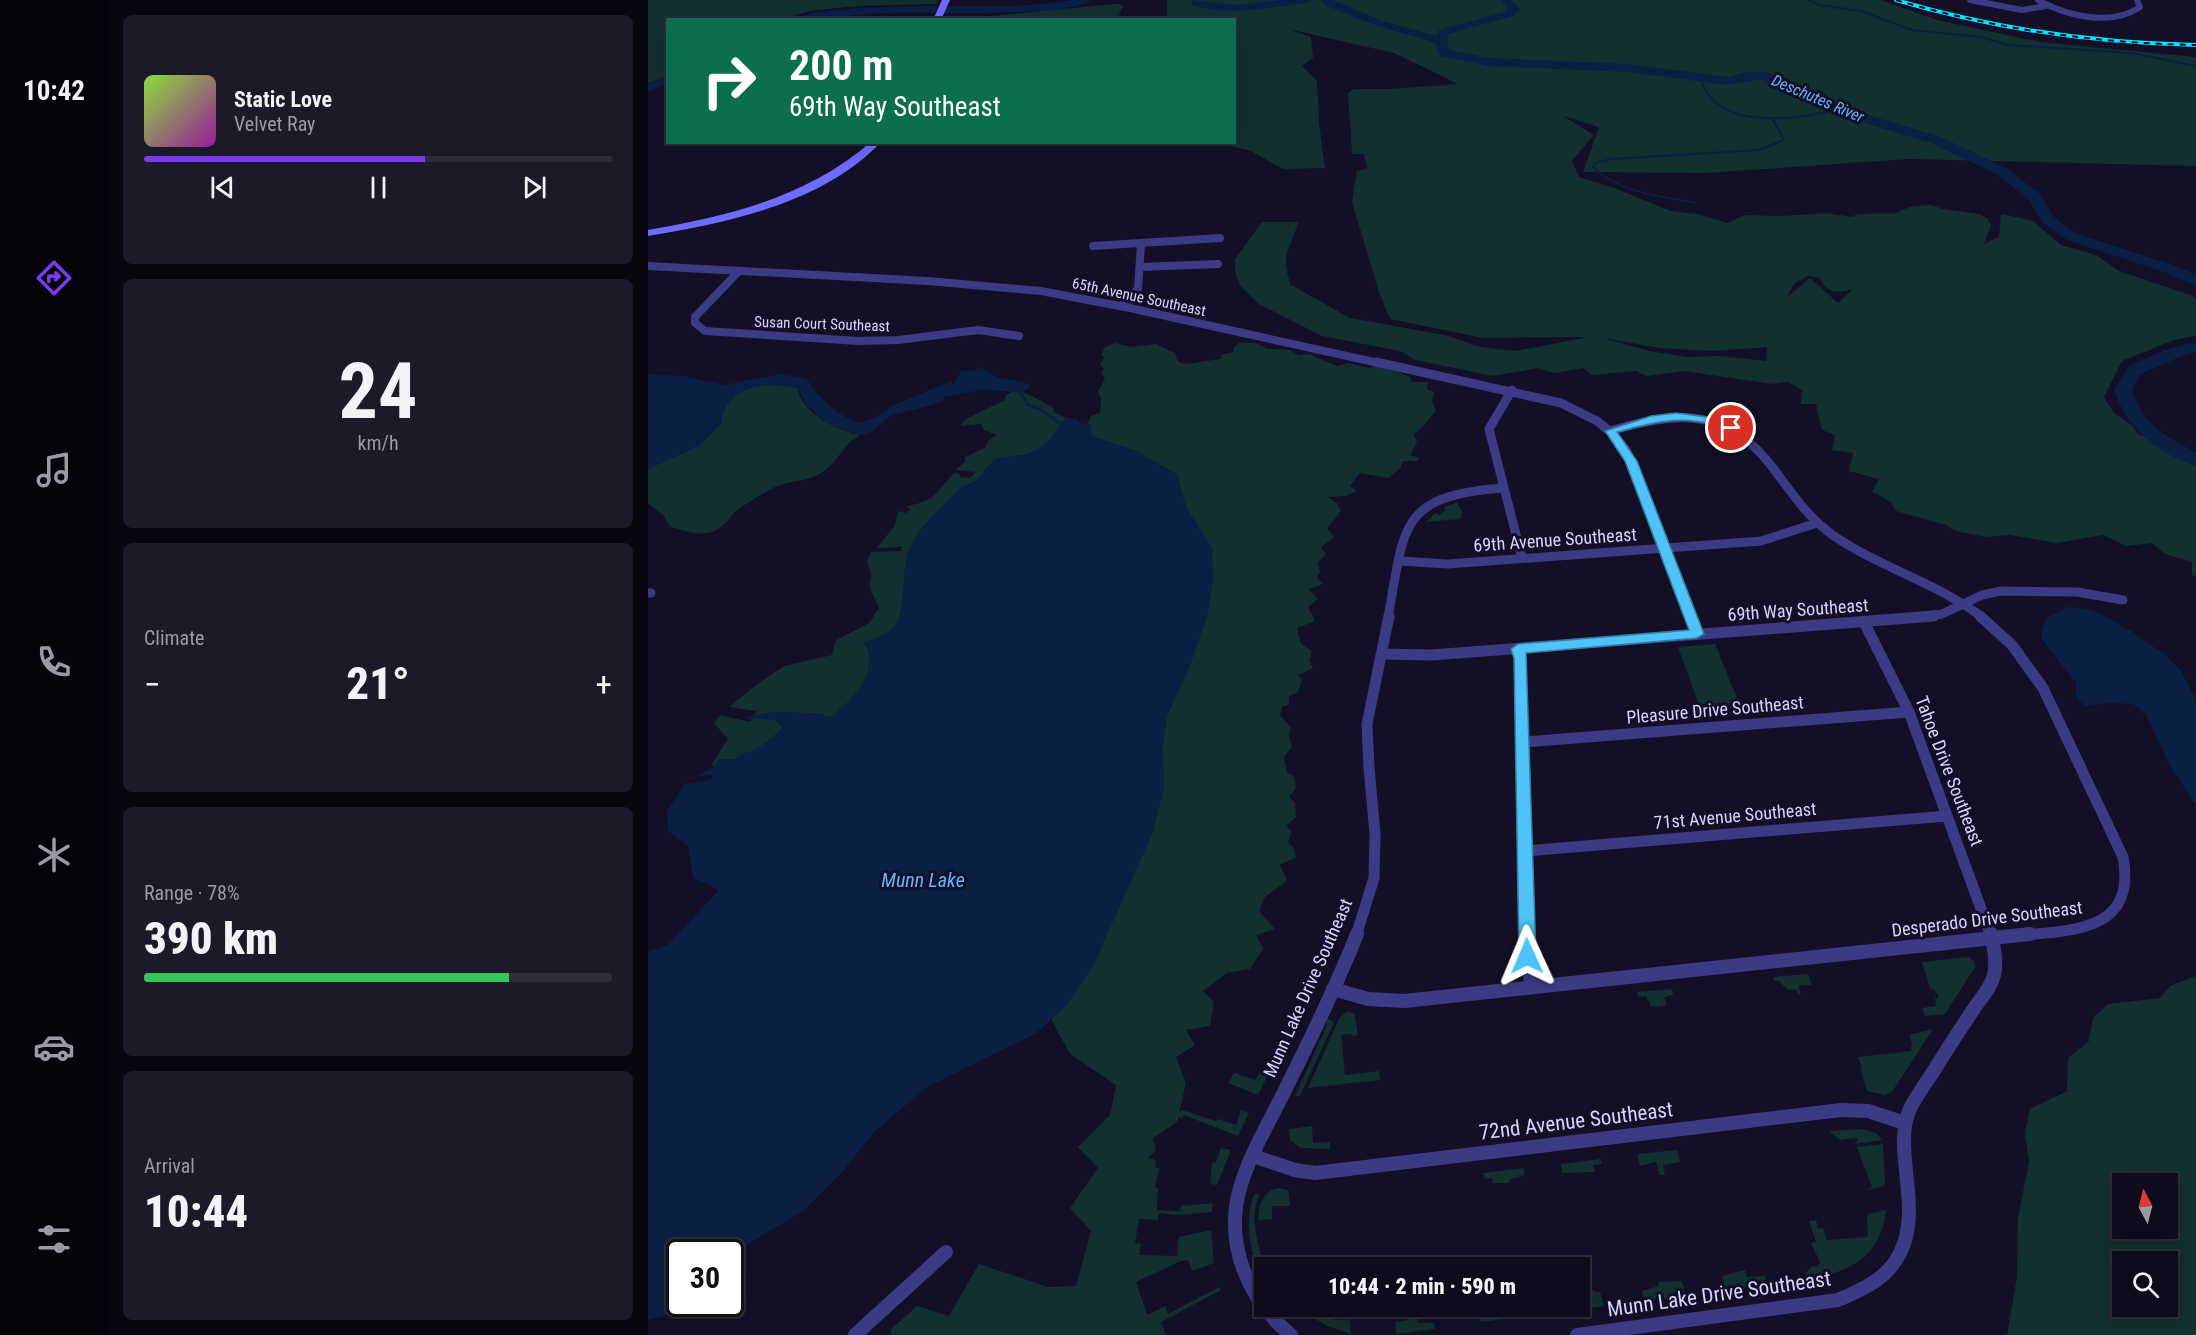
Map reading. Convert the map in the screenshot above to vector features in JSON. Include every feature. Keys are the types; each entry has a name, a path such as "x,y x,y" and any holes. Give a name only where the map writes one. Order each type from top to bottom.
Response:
{"street":[{"path":"1970,0 2022,10 2046,6 2085,15 2114,16 2136,12 2140,7 2137,0"},
{"path":"2038,0 2046,6"},
{"path":"938,17 946,1"},
{"path":"648,233 736,214 787,196 840,171 874,144"},
{"path":"1093,246 1220,238"},
{"path":"1121,306 1138,289 1141,244"},
{"path":"1140,267 1218,264"},
{"name":"65th Avenue Southeast","path":"648,266 1005,287 1121,306 1562,402 1586,414 1610,431 1622,445 1631,461 1697,634"},
{"name":"Susan Court Southeast","path":"739,271 695,317 695,323 700,329 728,334 858,341 898,340 978,330 1019,336"},
{"path":"1512,390 1489,429 1522,558"},
{"name":"Desperado Drive Southeast","path":"1333,989 1385,1002 2062,931 2093,925 2120,904 2125,895 2127,878 2125,862 2118,846 2036,675 2006,639 1963,605 1942,592 1849,546 1817,523 1796,502 1756,446 1740,433 1722,424 1698,418 1666,417 1610,431"},
{"name":"Munn Lake Drive Southeast","path":"1291,1335 1279,1327 1262,1307 1243,1274 1238,1258 1235,1216 1243,1179 1333,989 1369,898 1377,850 1367,721 1406,532 1411,520 1430,503 1460,492 1503,488"},
{"name":"69th Avenue Southeast","path":"1400,561 1448,564 1761,541 1817,523"},
{"name":"69th Way Southeast","path":"1382,654 1432,655 1934,616 1952,612 1987,593 2004,590 2093,592 2123,600"},
{"name":"Tahoe Drive Southeast","path":"1864,622 1909,712 1992,938"},
{"path":"1518,649 1521,658 1527,956 1531,986"},
{"name":"Pleasure Drive Southeast","path":"1523,742 1909,712"},
{"name":"71st Avenue Southeast","path":"1526,851 1947,816"},
{"name":"Munn Lake Drive Southeast","path":"1577,1335 1838,1300 1886,1276 1909,1233 1910,1196 1905,1123 1911,1106 1995,976 1996,959 1992,938"},
{"name":"72nd Avenue Southeast","path":"1253,1156 1304,1172 1320,1173 1841,1110 1868,1111 1905,1123"},
{"path":"855,1335 946,1252"}],"green space":[{"path":"648,0 937,0 936,4 857,6 810,11 787,18 666,18 666,76 648,83"},
{"path":"1167,0 1881,0 1937,20 2040,42 2196,57 2196,166 1909,159 1706,173 1583,172 1599,127 1563,116 1594,135 1572,161 1579,177 1614,188 1671,211 1698,214 1727,223 1746,215 1783,216 1827,213 1852,217 1857,214 1896,213 1912,206 1931,205 1980,214 1987,218 1991,226 1984,244 1999,237 2001,214 2033,221 2061,245 2096,255 2119,271 2193,296 2196,299 2196,336 2174,340 2122,361 2104,397 2114,413 2134,427 2137,434 2154,440 2162,450 2196,466 2196,576 2192,575 2192,562 2165,554 2152,543 2126,546 2103,535 2057,543 2010,535 1986,537 1956,531 1946,525 1896,511 1891,502 1872,492 1879,479 1849,471 1853,453 1832,450 1835,435 1822,430 1816,404 1801,404 1802,390 1788,382 1772,384 1684,371 1647,376 1636,371 1591,375 1584,368 1554,373 1538,368 1493,376 1416,360 1400,351 1322,336 1259,304 1240,285 1235,272 1235,259 1262,222 1298,222 1286,258 1291,285 1350,318 1445,335 1480,347 1516,351 1588,337 1483,338 1390,319 1379,292 1352,202 1357,171 1367,169 1364,154 1352,154 1348,93 1354,89 1458,84 1394,53 1288,29 1311,37 1313,58 1302,66 1317,81 1319,123 1325,168 1283,169 1251,151 1230,146 1164,144 1236,144 1236,18 1167,18","holes":["1807,276 1820,278 1830,290 1853,289 1838,303 1810,278 1786,298 1795,283","1603,338 1660,348 1714,351 1767,347 1766,361 1722,356 1686,357 1649,351"]},
{"path":"1113,4 1120,4 1123,7 1119,14 1121,18 952,18 955,16 991,16"},
{"path":"1115,343 1132,347 1156,344 1175,353 1178,362 1186,364 1220,359 1221,355 1233,352 1234,347 1239,343 1256,343 1268,349 1289,350 1299,355 1309,354 1337,366 1349,363 1367,368 1381,365 1410,377 1412,382 1428,382 1427,389 1435,393 1432,400 1436,411 1414,434 1417,442 1410,455 1419,458 1417,461 1402,461 1401,467 1389,478 1360,473 1350,486 1357,491 1346,496 1327,497 1337,503 1341,511 1327,529 1335,537 1321,547 1326,554 1317,563 1320,572 1317,577 1323,584 1309,589 1318,599 1308,607 1315,621 1297,628 1301,644 1312,651 1309,660 1313,668 1298,675 1302,680 1298,692 1289,696 1289,705 1282,707 1280,715 1291,728 1289,736 1292,747 1284,757 1287,772 1294,776 1296,788 1289,797 1295,803 1296,817 1286,826 1292,831 1288,842 1294,848 1296,858 1280,864 1287,881 1265,897 1259,911 1275,929 1256,935 1263,949 1250,969 1227,973 1203,991 1214,1002 1210,1026 1186,1030 1195,1045 1176,1057 1186,1083 1179,1113 1182,1110 1236,1125 1241,1110 1249,1113 1238,1136 1184,1115 1181,1119 1179,1116 1177,1122 1153,1138 1156,1150 1148,1158 1156,1160 1155,1167 1159,1168 1155,1188 1158,1188 1157,1210 1180,1211 1181,1206 1213,1203 1212,1212 1177,1215 1159,1213 1158,1220 1139,1219 1135,1243 1141,1244 1139,1255 1177,1256 1179,1237 1211,1230 1214,1263 1192,1270 1188,1260 1181,1261 1136,1282 1147,1315 1165,1306 1168,1314 1219,1287 1221,1290 1161,1322 1166,1335 892,1335 890,1330 917,1306 949,1316 979,1264 1048,1287 1076,1286 1091,1231 1070,1208 1098,1168 1078,1147 1110,1115 1116,1085 1070,1054 1051,1019 1065,1006 1164,787 1162,747 1167,715 1190,665 1207,615 1213,577 1204,536 1186,508 1177,475 1136,451 1091,436 1091,426 1087,424 1091,416 1100,413 1101,399 1098,392 1105,378 1101,373 1104,369 1100,364 1104,358 1101,355 1104,348"},
{"path":"770,383 797,388 806,406 822,420 860,435 849,443 834,462 819,475 772,488 738,509 715,531 696,533 670,527 664,516 648,503 648,469 700,445 713,431 731,397 740,390"},
{"path":"1016,390 1053,407 1054,412 1066,418 1046,444 1033,452 995,459 974,483 963,486 921,530 911,546 906,561 899,618 893,628 881,637 863,642 869,652 871,663 864,683 856,693 832,717 812,713 776,720 783,728 768,742 736,759 720,759 714,767 712,764 728,739 714,723 720,715 750,722 757,711 729,707 784,666 832,655 835,641 869,623 879,608 869,586 871,575 867,561 871,552 901,551 902,547 877,548 895,525 898,511 906,513 910,509 906,506 930,499 954,473 960,474 960,477 970,478 976,472 955,470 965,462 965,457 985,448 989,440 997,435 984,430 981,424 960,426 966,419 1005,400 1006,395"},
{"path":"1457,502 1462,512 1460,519 1426,522 1435,513 1439,515 1446,510 1443,508"},
{"path":"1715,644 1743,713 1703,716 1678,647"},
{"path":"1968,957 1974,961 1975,967 1945,1014 1925,1016 1922,1008 1936,1006 1935,998 1939,998 1935,990 1930,988 1922,962"},
{"path":"2196,973 2196,1335 2007,1335 2017,1277 2018,1218 2029,1162 2025,1133 2030,1109 2067,1091 2068,1058 2089,1041 2093,1018 2108,1004 2160,998 2170,986 2195,976"},
{"path":"1808,974 1812,985 1798,986 1801,994 1798,994 1796,989 1788,990 1773,977"},
{"path":"1672,989 1673,995 1664,997 1667,1005 1651,1007 1646,996 1638,997 1637,992"},
{"path":"1347,1012 1354,1013 1358,1034 1353,1037 1352,1034 1341,1035 1345,1075 1379,1071 1380,1080 1308,1088 1340,1017"},
{"path":"1327,1018 1334,1022 1300,1096 1295,1096 1327,1025"},
{"path":"1933,1029 1892,1092 1885,1095 1867,1091 1858,1057 1911,1051 1912,1043 1909,1035"},
{"path":"1263,1067 1271,1069 1258,1095 1228,1083 1234,1073 1255,1080"},
{"path":"1312,1126 1313,1143 1330,1142 1330,1149 1301,1148 1290,1140 1289,1129"},
{"path":"1863,1129 1878,1134 1882,1140 1855,1144 1858,1140 1856,1138 1840,1140 1829,1131"},
{"path":"1883,1144 1885,1186 1867,1190 1872,1187 1857,1147"},
{"path":"1221,1148 1231,1150 1217,1185 1210,1184 1212,1163 1216,1162"},
{"path":"1677,1150 1680,1162 1663,1165 1665,1175 1660,1175 1656,1162 1640,1166 1637,1154"},
{"path":"1600,1159 1602,1164 1593,1165 1595,1172 1562,1173 1561,1164"},
{"path":"1524,1168 1524,1175 1509,1180 1509,1183 1493,1183 1492,1178 1485,1179 1483,1173"},
{"path":"1280,1188 1288,1190 1290,1206 1272,1206 1272,1219 1258,1220 1259,1209 1265,1195"},
{"path":"1255,1193 1259,1195 1254,1217 1261,1257 1254,1257 1252,1249 1249,1226 1251,1203"},
{"path":"1886,1210 1878,1239 1861,1260 1836,1272 1807,1279 1805,1274 1811,1267 1818,1266 1820,1262 1811,1243 1816,1242 1809,1221 1816,1220 1818,1229 1823,1228 1827,1240 1867,1237 1868,1214"},
{"path":"1745,1270 1747,1277 1765,1276 1768,1285 1726,1290 1722,1276"},
{"path":"1682,1281 1686,1296 1645,1301 1642,1291 1659,1286 1659,1282"},
{"path":"1590,1290 1600,1292 1604,1306 1590,1308"},
{"path":"1313,1317 1332,1317 1335,1320 1350,1319 1351,1334 1327,1326"},
{"path":"1408,1317 1417,1317 1418,1323 1434,1323 1435,1329 1396,1334 1395,1322 1407,1320"},
{"path":"1479,1317 1521,1317 1480,1322"}],"water":[{"path":"982,367 986,372 997,377 1029,384 1029,388 1022,392 980,390 945,397 939,403 892,415 871,432 860,435 824,422 806,404 797,388 773,385 752,388 734,397 720,417 723,422 700,445 648,469 648,374 683,376 724,385 781,374 807,379 829,406 859,423 875,418 892,406 951,381 952,385 955,384 954,381 962,371 972,371"},
{"name":"Munn Lake","path":"1066,418 1076,419 1080,423 1091,425 1091,436 1136,451 1177,475 1186,507 1212,548 1213,577 1207,615 1190,665 1167,715 1162,747 1164,787 1153,832 1093,966 1066,1006 1035,1034 927,1087 874,1132 844,1170 803,1211 744,1248 744,1239 666,1239 666,1315 648,1320 648,951 668,945 719,890 693,878 688,846 668,831 667,811 685,784 711,780 713,775 696,776 714,767 720,759 736,759 754,750 783,728 776,720 743,718 765,713 787,712 832,717 847,703 860,688 868,670 869,649 862,642 880,637 892,629 899,618 906,561 911,546 921,530 963,486 974,483 995,459 1024,455 1046,444"},
{"path":"2068,607 2093,610 2131,631 2164,654 2181,671 2196,700 2196,806 2168,762 2146,714 2133,704 2111,703 2085,706 2076,697 2076,683 2042,639 2046,618"}],"waterway":[{"name":"Deschutes River","path":"810,18 888,9 1005,9 1060,5 1086,0"},
{"name":"Deschutes River","path":"1196,0 1196,3 1223,9 1252,8 1307,0"},
{"name":"Deschutes River","path":"1325,0 1376,22 1441,41"},
{"name":"Deschutes River","path":"1441,41 1443,32 1509,14 1514,9 1505,0"},
{"path":"1809,0 1819,5 1861,11 1912,30 1981,37 2008,45 2132,53 2196,66"},
{"name":"Deschutes River","path":"1441,41 1444,53 1489,62 1627,68 1728,81 1763,75 1837,110 1936,140 2001,171 2034,196 2048,220 2072,237 2170,269 2196,281"},
{"path":"1700,77 1707,92 1719,105 1750,117 1772,118"},
{"name":"Deschutes River","path":"648,87 666,81"},
{"path":"1772,118 1805,116 1837,110"},
{"path":"1695,203 1628,188 1603,176 1593,167 1595,163 1611,159 1759,150 1784,140 1772,118"},
{"name":"Deschutes River","path":"2196,347 2171,354 2135,370 2123,389 2127,403 2141,425 2160,440 2196,459"},
{"path":"1019,391 1028,405 1040,409 1061,424"}],"railway":[{"path":"1896,0 1970,19 2044,33 2082,38 2196,45"}],"route":[{"path":"1527,956 1521,658 1518,649 1697,634 1631,461 1626,450 1610,431 1654,418 1676,416 1711,420 1731,428"}]}
